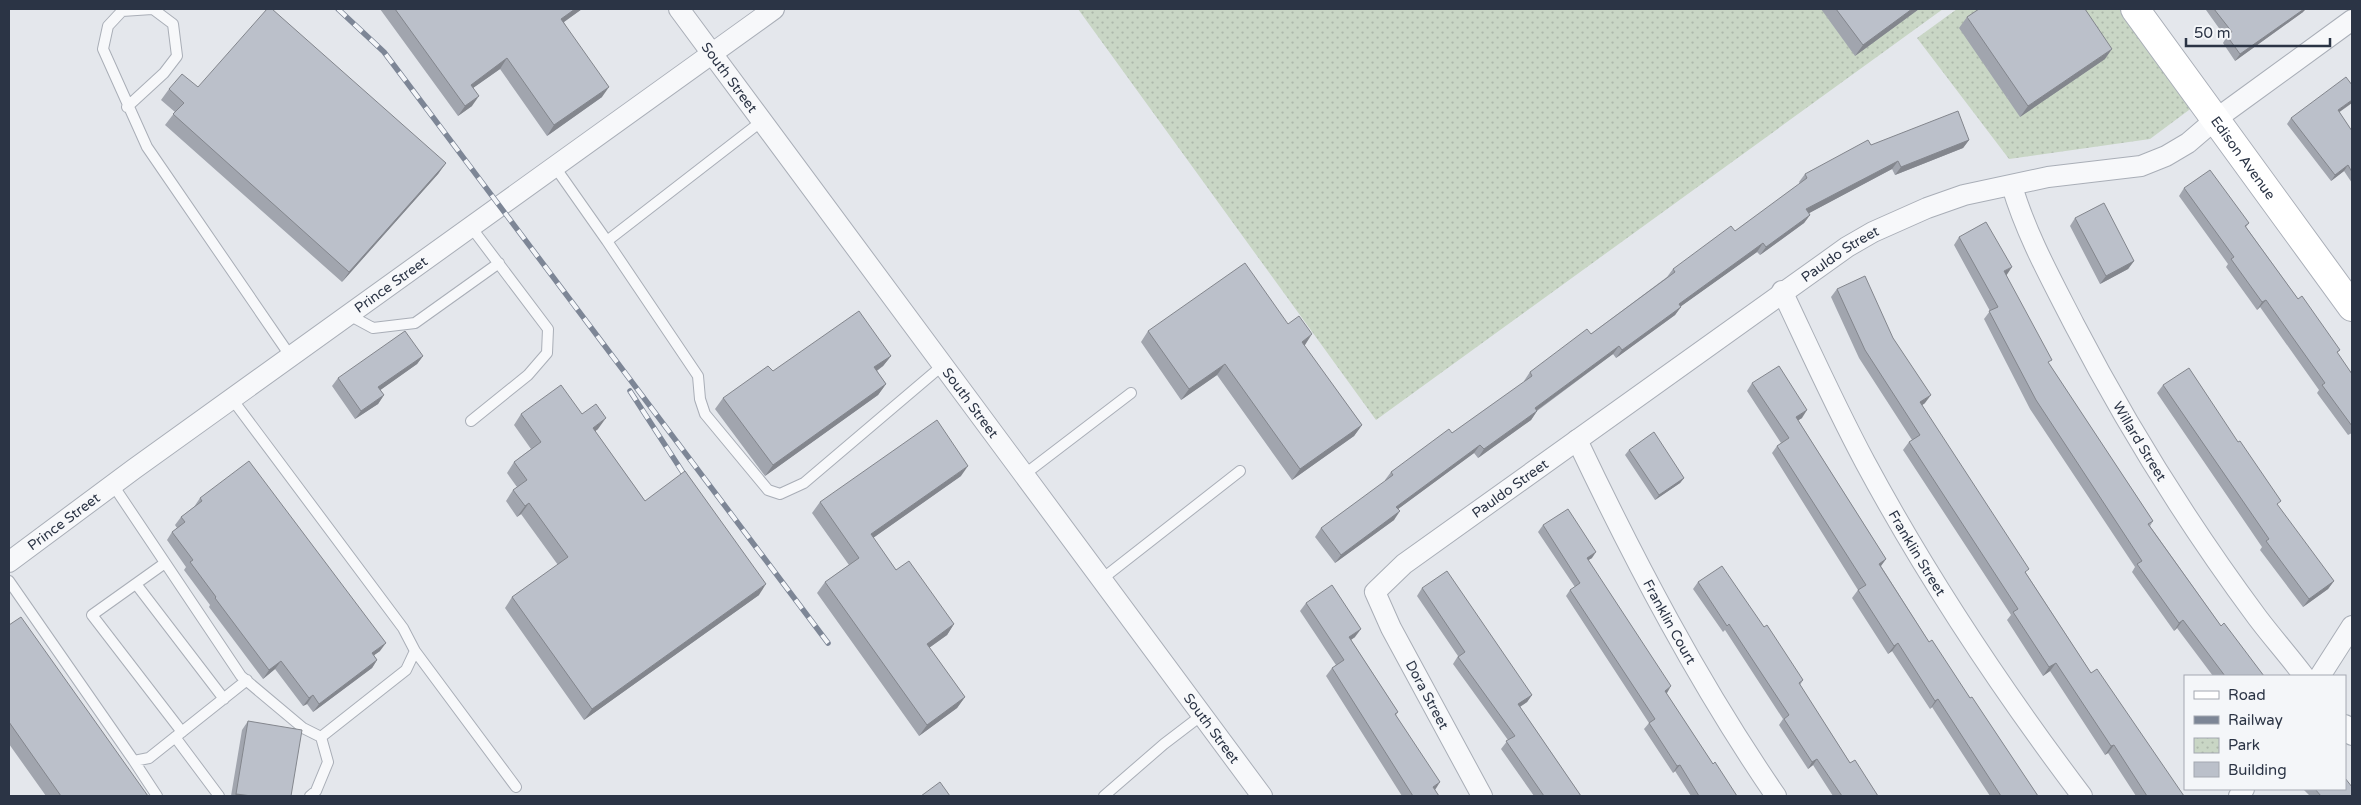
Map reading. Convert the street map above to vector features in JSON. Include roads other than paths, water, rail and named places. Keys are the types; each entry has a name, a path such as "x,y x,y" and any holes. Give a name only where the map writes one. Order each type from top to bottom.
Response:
{"street":[{"name":"South Street","path":"680,9 1262,796"},
{"name":"Prince Street","path":"9,562 112,485 774,9"},
{"name":"Edison Avenue","path":"2135,9 2352,307"},
{"name":"Pauldo Street","path":"1375,592 1404,564 1782,291 1872,232 1927,208 1964,195 2048,177 2141,166 2166,156 2188,142 2216,119 2352,20"},
{"name":"Willard Street","path":"2012,186 2020,215 2053,283 2140,444 2188,520 2257,618 2303,675"},
{"name":"Franklin Street","path":"1782,291 1866,463 1936,583 2005,690 2082,796"},
{"name":"Franklin Court","path":"1577,440 1644,574 1722,714 1776,796"},
{"name":"Dora Street","path":"1375,592 1391,628 1482,796"},
{"path":"2321,675 2352,626"}],"lane":[{"path":"127,107 164,73 177,56 173,24 153,9 122,11 108,26 103,49 127,107 147,147 290,357"},
{"path":"606,241 762,121"},
{"path":"555,167 698,376 700,399 705,414 768,490 780,494 804,483 943,365"},
{"path":"471,227 548,329 547,353 528,375 471,421"},
{"path":"349,315 373,328 415,323 499,263"},
{"path":"1025,474 1131,393"},
{"path":"232,399 403,628 415,651 516,787"},
{"path":"1102,579 1240,472"},
{"path":"112,485 246,680 303,728 321,737 328,762 316,791 310,796"},
{"path":"165,563 92,615 219,796"},
{"path":"9,581 157,796"},
{"path":"136,584 224,699"},
{"path":"321,737 406,670 415,651"},
{"path":"134,761 149,758 246,680"},
{"path":"1104,796 1164,744 1202,715"}],"railway":[{"path":"338,9 384,52 828,643"},
{"path":"630,391 691,485"}]}
